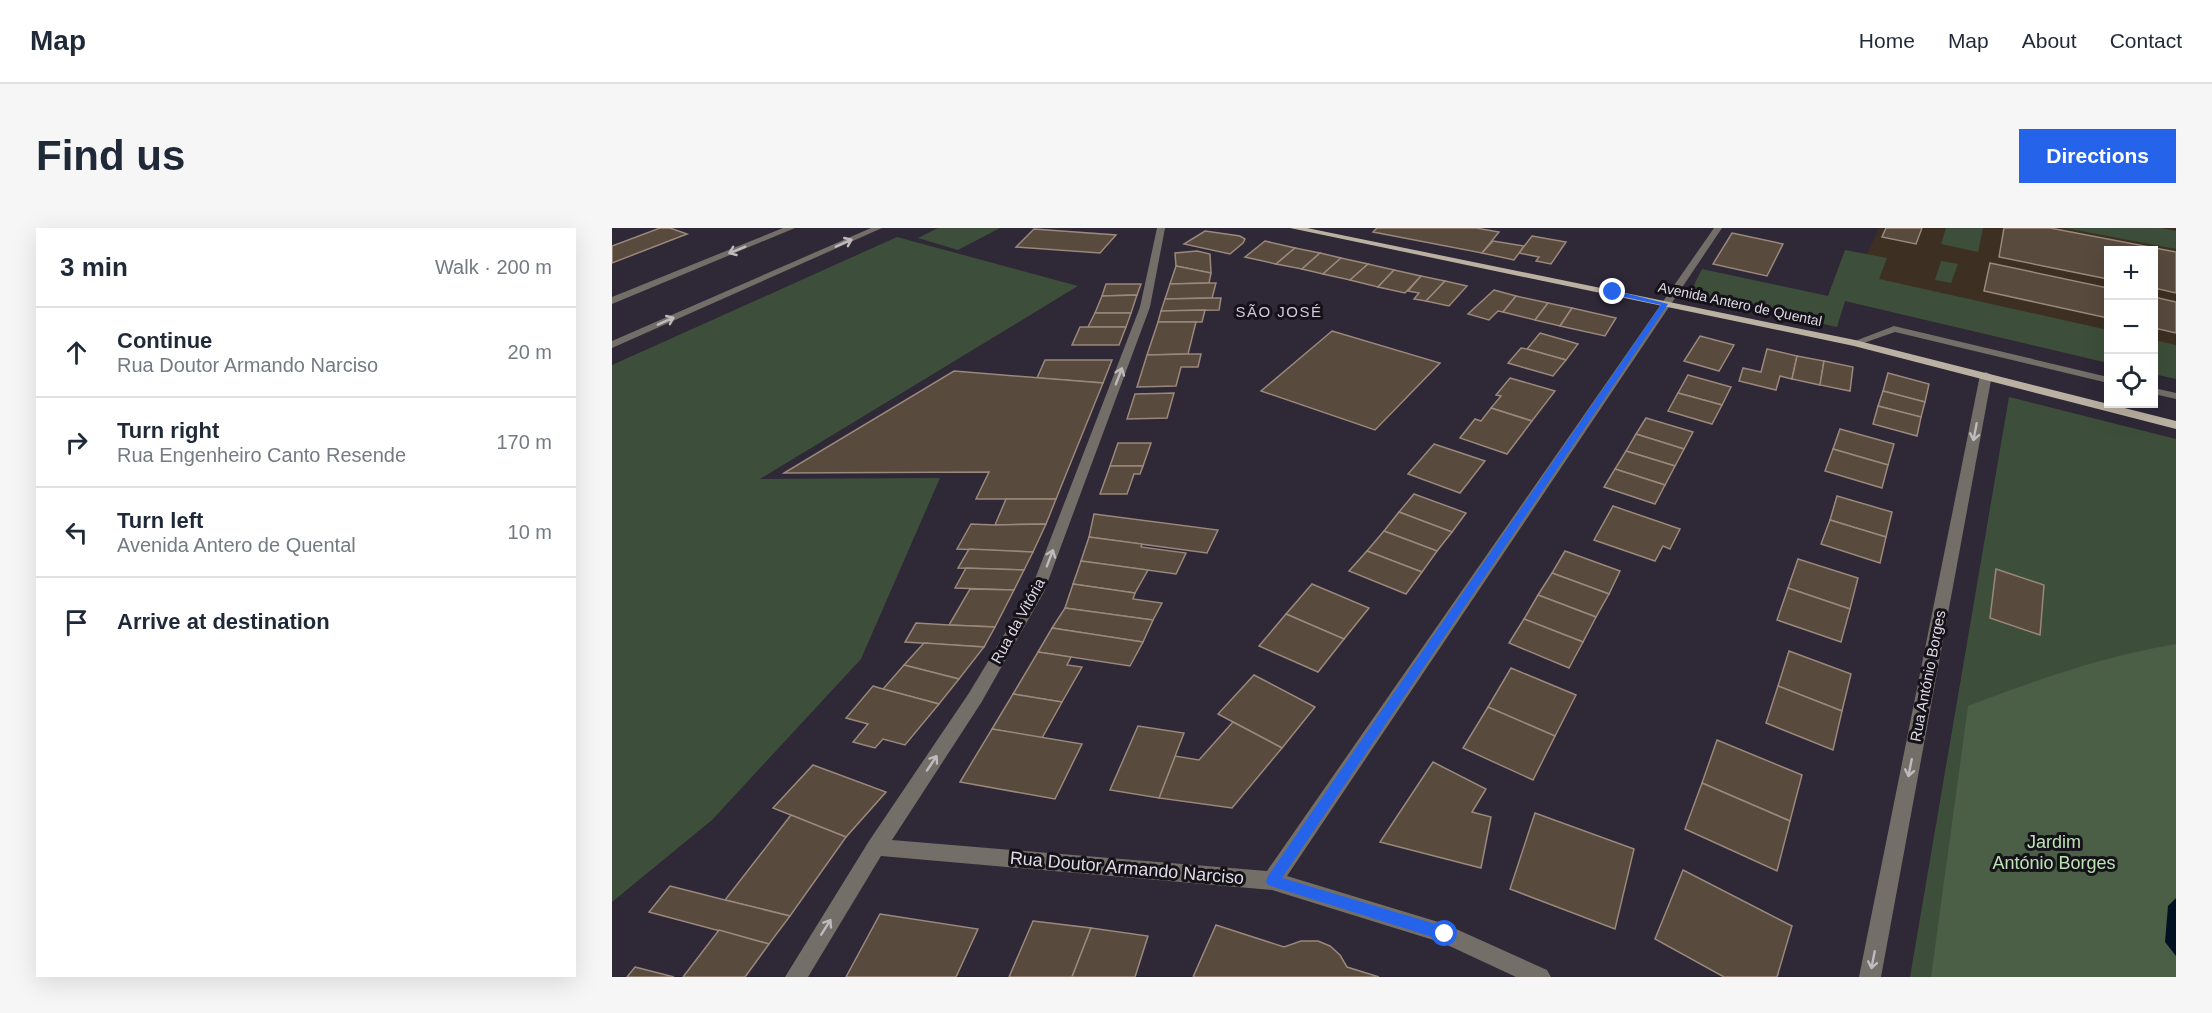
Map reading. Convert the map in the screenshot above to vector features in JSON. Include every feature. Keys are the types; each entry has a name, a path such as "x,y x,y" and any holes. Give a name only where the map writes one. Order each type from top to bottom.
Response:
{"main road":[{"name":"Avenida Antero de Quental","path":"1294,228 1855,344 1986,375 2176,425"}],"street":[{"path":"612,302 791,228"},
{"path":"612,345 879,228"},
{"name":"Rua da Vitória","path":"796,977 876,847 975,698 1037,592 1145,307 1161,228"},
{"path":"1272,881 1718,228"},
{"path":"1855,344 1894,329 2104,379"},
{"name":"Rua António Borges","path":"1870,977 1986,375"},
{"path":"2158,392 2176,396"},
{"name":"Rua Doutor Armando Narciso","path":"876,847 1272,881 1445,934 1540,977"}],"shaded area":[{"path":"1879,228 2176,228 2176,379 2158,375 2158,246 2104,246 2104,362 1845,301"}],"green space":[{"path":"938,228 1000,228 958,250 918,238"},
{"path":"1946,228 1983,228 1978,252 1941,244"},
{"path":"2065,228 2161,228 2176,231 2176,249"},
{"path":"897,237 1078,286 760,479 940,478 861,659 712,820 612,902 612,365"},
{"path":"1845,250 1887,258 1879,279 2104,329 2104,362 1845,301 1837,327 1689,295 1702,269 1828,296"},
{"path":"1941,261 1958,264 1951,283 1935,280"},
{"path":"2158,341 2176,345 2176,379 2158,375"},
{"name":"Jardim António Borges","path":"2009,397 2176,439 2176,977 1910,977"},
{"path":"2176,644 2176,977 1931,977 1968,706 2070,670 2122,655"}],"water":[{"path":"2176,898 2176,956 2165,942 2168,906"}],"building":[{"path":"660,228 670,228 687,234 612,263 612,246"},
{"path":"1377,228 1476,228 1499,232 1482,253 1373,232"},
{"path":"1886,228 1922,228 1916,244 1882,237"},
{"path":"2004,228 2050,228 2144,246 2104,246 2104,278 1999,257"},
{"path":"1034,229 1116,235 1100,253 1016,247"},
{"path":"1205,231 1240,236 1245,239 1230,254 1184,244"},
{"path":"1732,233 1783,244 1767,276 1713,264"},
{"path":"1532,236 1566,242 1551,264 1536,261 1539,257 1519,253"},
{"path":"1265,241 1295,248 1276,264 1245,257"},
{"path":"1493,241 1524,246 1514,260 1482,253"},
{"path":"1295,248 1320,253 1302,269 1276,264"},
{"path":"2158,249 2176,252 2176,293 2158,289"},
{"path":"1197,251 1210,254 1211,273 1176,266 1175,253"},
{"path":"1320,253 1341,258 1323,274 1302,269"},
{"path":"1341,258 1368,264 1350,280 1323,274"},
{"path":"1990,263 2104,287 2104,317 1984,291"},
{"path":"1368,264 1394,270 1378,287 1350,280"},
{"path":"1176,266 1211,273 1209,283 1170,284"},
{"path":"1394,270 1421,276 1405,293 1378,287"},
{"path":"1421,276 1445,281 1426,301 1414,299 1419,293 1408,291"},
{"path":"1445,281 1467,286 1449,306 1426,301"},
{"path":"1216,283 1212,298 1165,299 1170,284"},
{"path":"1106,284 1141,284 1137,295 1102,296"},
{"path":"1494,290 1516,296 1503,312 1498,311 1489,320 1468,314"},
{"path":"1137,295 1131,313 1095,313 1102,296"},
{"path":"1516,296 1548,303 1535,320 1503,312"},
{"path":"1221,298 1219,310 1161,311 1165,299"},
{"path":"2158,298 2176,302 2176,333 2158,329"},
{"path":"1548,303 1572,308 1560,326 1535,320"},
{"path":"1572,308 1616,318 1605,336 1560,326"},
{"path":"1205,310 1202,322 1158,322 1161,311"},
{"path":"1095,313 1131,313 1126,327 1088,327"},
{"path":"1158,322 1196,322 1188,354 1147,355"},
{"path":"1080,327 1126,327 1119,345 1072,345"},
{"path":"1332,331 1440,363 1375,430 1261,391"},
{"path":"1540,333 1578,344 1566,360 1527,349"},
{"path":"1700,336 1734,345 1719,371 1684,361"},
{"path":"1521,348 1566,360 1553,376 1508,363"},
{"path":"1767,349 1797,356 1792,379 1780,376 1776,390 1739,381 1743,368 1761,372"},
{"path":"1201,354 1198,367 1181,367 1176,386 1137,387 1147,355"},
{"path":"1797,356 1824,361 1820,385 1792,379"},
{"path":"1045,360 1112,360 1103,383 1037,378"},
{"path":"1824,361 1853,367 1850,391 1820,385"},
{"path":"954,371 1103,383 1056,499 976,499 989,472 784,473"},
{"path":"1888,373 1929,384 1925,402 1883,391"},
{"path":"1688,375 1731,387 1722,405 1678,393"},
{"path":"1510,378 1555,391 1532,421 1491,408 1501,396 1496,395"},
{"path":"1883,391 1925,402 1921,417 1878,406"},
{"path":"1174,393 1167,418 1127,419 1135,394"},
{"path":"1678,393 1722,405 1712,424 1668,411"},
{"path":"1878,406 1921,417 1917,436 1873,424"},
{"path":"1491,408 1532,421 1507,454 1460,438 1475,419 1481,421"},
{"path":"1646,418 1693,432 1684,449 1636,434"},
{"path":"1840,429 1894,444 1888,465 1833,449"},
{"path":"1636,434 1684,449 1675,466 1626,451"},
{"path":"1118,443 1151,443 1143,466 1110,466"},
{"path":"1434,444 1485,461 1460,493 1408,474"},
{"path":"1833,449 1888,465 1882,488 1825,471"},
{"path":"1626,451 1675,466 1665,485 1615,469"},
{"path":"1110,466 1143,466 1140,474 1134,474 1127,494 1100,494"},
{"path":"1615,469 1665,485 1655,504 1604,487"},
{"path":"1414,494 1466,513 1452,532 1399,512"},
{"path":"1837,496 1892,512 1886,537 1830,520"},
{"path":"1006,499 1056,499 1046,524 995,525"},
{"path":"1613,506 1680,529 1670,549 1663,546 1655,561 1594,540"},
{"path":"1399,512 1452,532 1437,551 1384,531"},
{"path":"1094,514 1218,530 1207,553 1089,537"},
{"path":"1830,520 1886,537 1880,563 1821,544"},
{"path":"971,524 1046,524 1033,552 957,549"},
{"path":"1384,531 1437,551 1422,572 1367,551"},
{"path":"1089,537 1186,553 1176,574 1081,561"},
{"path":"969,549 1033,552 1024,570 958,568"},
{"path":"1367,551 1422,572 1406,594 1349,571"},
{"path":"1565,551 1620,571 1609,594 1552,573"},
{"path":"1798,559 1858,578 1850,609 1788,588"},
{"path":"1081,561 1148,570 1135,593 1073,584"},
{"path":"966,568 1024,570 1014,590 955,588"},
{"path":"1996,569 2044,585 2040,635 1990,618"},
{"path":"1552,573 1609,594 1596,617 1538,595"},
{"path":"1073,584 1135,593 1133,599 1162,603 1153,620 1065,608"},
{"path":"1312,584 1369,608 1344,639 1286,614"},
{"path":"1788,588 1850,609 1841,642 1777,620"},
{"path":"970,589 1014,590 995,627 949,625"},
{"path":"1538,595 1596,617 1583,642 1524,619"},
{"path":"1065,608 1153,620 1143,642 1052,628"},
{"path":"1286,614 1344,639 1318,672 1259,646"},
{"path":"1524,619 1583,642 1569,668 1509,643"},
{"path":"916,623 995,627 984,647 905,642"},
{"path":"1052,628 1143,642 1130,666 1038,652"},
{"path":"924,643 984,647 959,679 904,665"},
{"path":"1789,651 1851,674 1842,711 1778,686"},
{"path":"1038,652 1071,657 1067,665 1082,667 1062,702 1013,694"},
{"path":"904,665 959,679 939,704 883,689"},
{"path":"1511,668 1576,695 1555,736 1488,707"},
{"path":"1254,675 1315,707 1282,748 1218,714"},
{"path":"873,686 939,704 905,745 883,739 875,748 853,742 868,724 846,718"},
{"path":"1778,686 1842,711 1833,750 1766,723"},
{"path":"1013,694 1062,702 1042,738 992,729"},
{"path":"1488,707 1555,736 1533,780 1463,748"},
{"path":"1233,722 1282,748 1232,808 1159,798 1175,756 1199,760"},
{"path":"1138,726 1184,733 1159,798 1110,790"},
{"path":"992,729 1082,744 1055,799 960,782"},
{"path":"1717,740 1802,775 1790,821 1702,783"},
{"path":"1433,762 1486,789 1472,812 1491,817 1481,868 1380,842"},
{"path":"813,765 886,792 846,837 773,808"},
{"path":"1702,783 1790,821 1777,871 1685,829"},
{"path":"1535,813 1634,849 1615,929 1510,889"},
{"path":"791,815 846,837 790,916 725,900"},
{"path":"1683,870 1792,926 1777,977 1724,977 1655,939"},
{"path":"670,886 790,916 769,944 649,912"},
{"path":"880,914 978,929 956,977 846,977"},
{"path":"1033,921 1091,928 1072,977 1009,977"},
{"path":"1216,925 1284,947 1301,941 1318,941 1330,946 1340,955 1347,967 1379,977 1193,977"},
{"path":"1091,928 1148,936 1135,977 1072,977"},
{"path":"719,930 769,944 745,977 683,977"},
{"path":"635,967 674,977 627,977"}],"district":[{"name":"SÃO JOSÉ","path":"1279,312"}],"route":[{"path":"1445,934 1272,881 1665,304 1613,292"}]}
